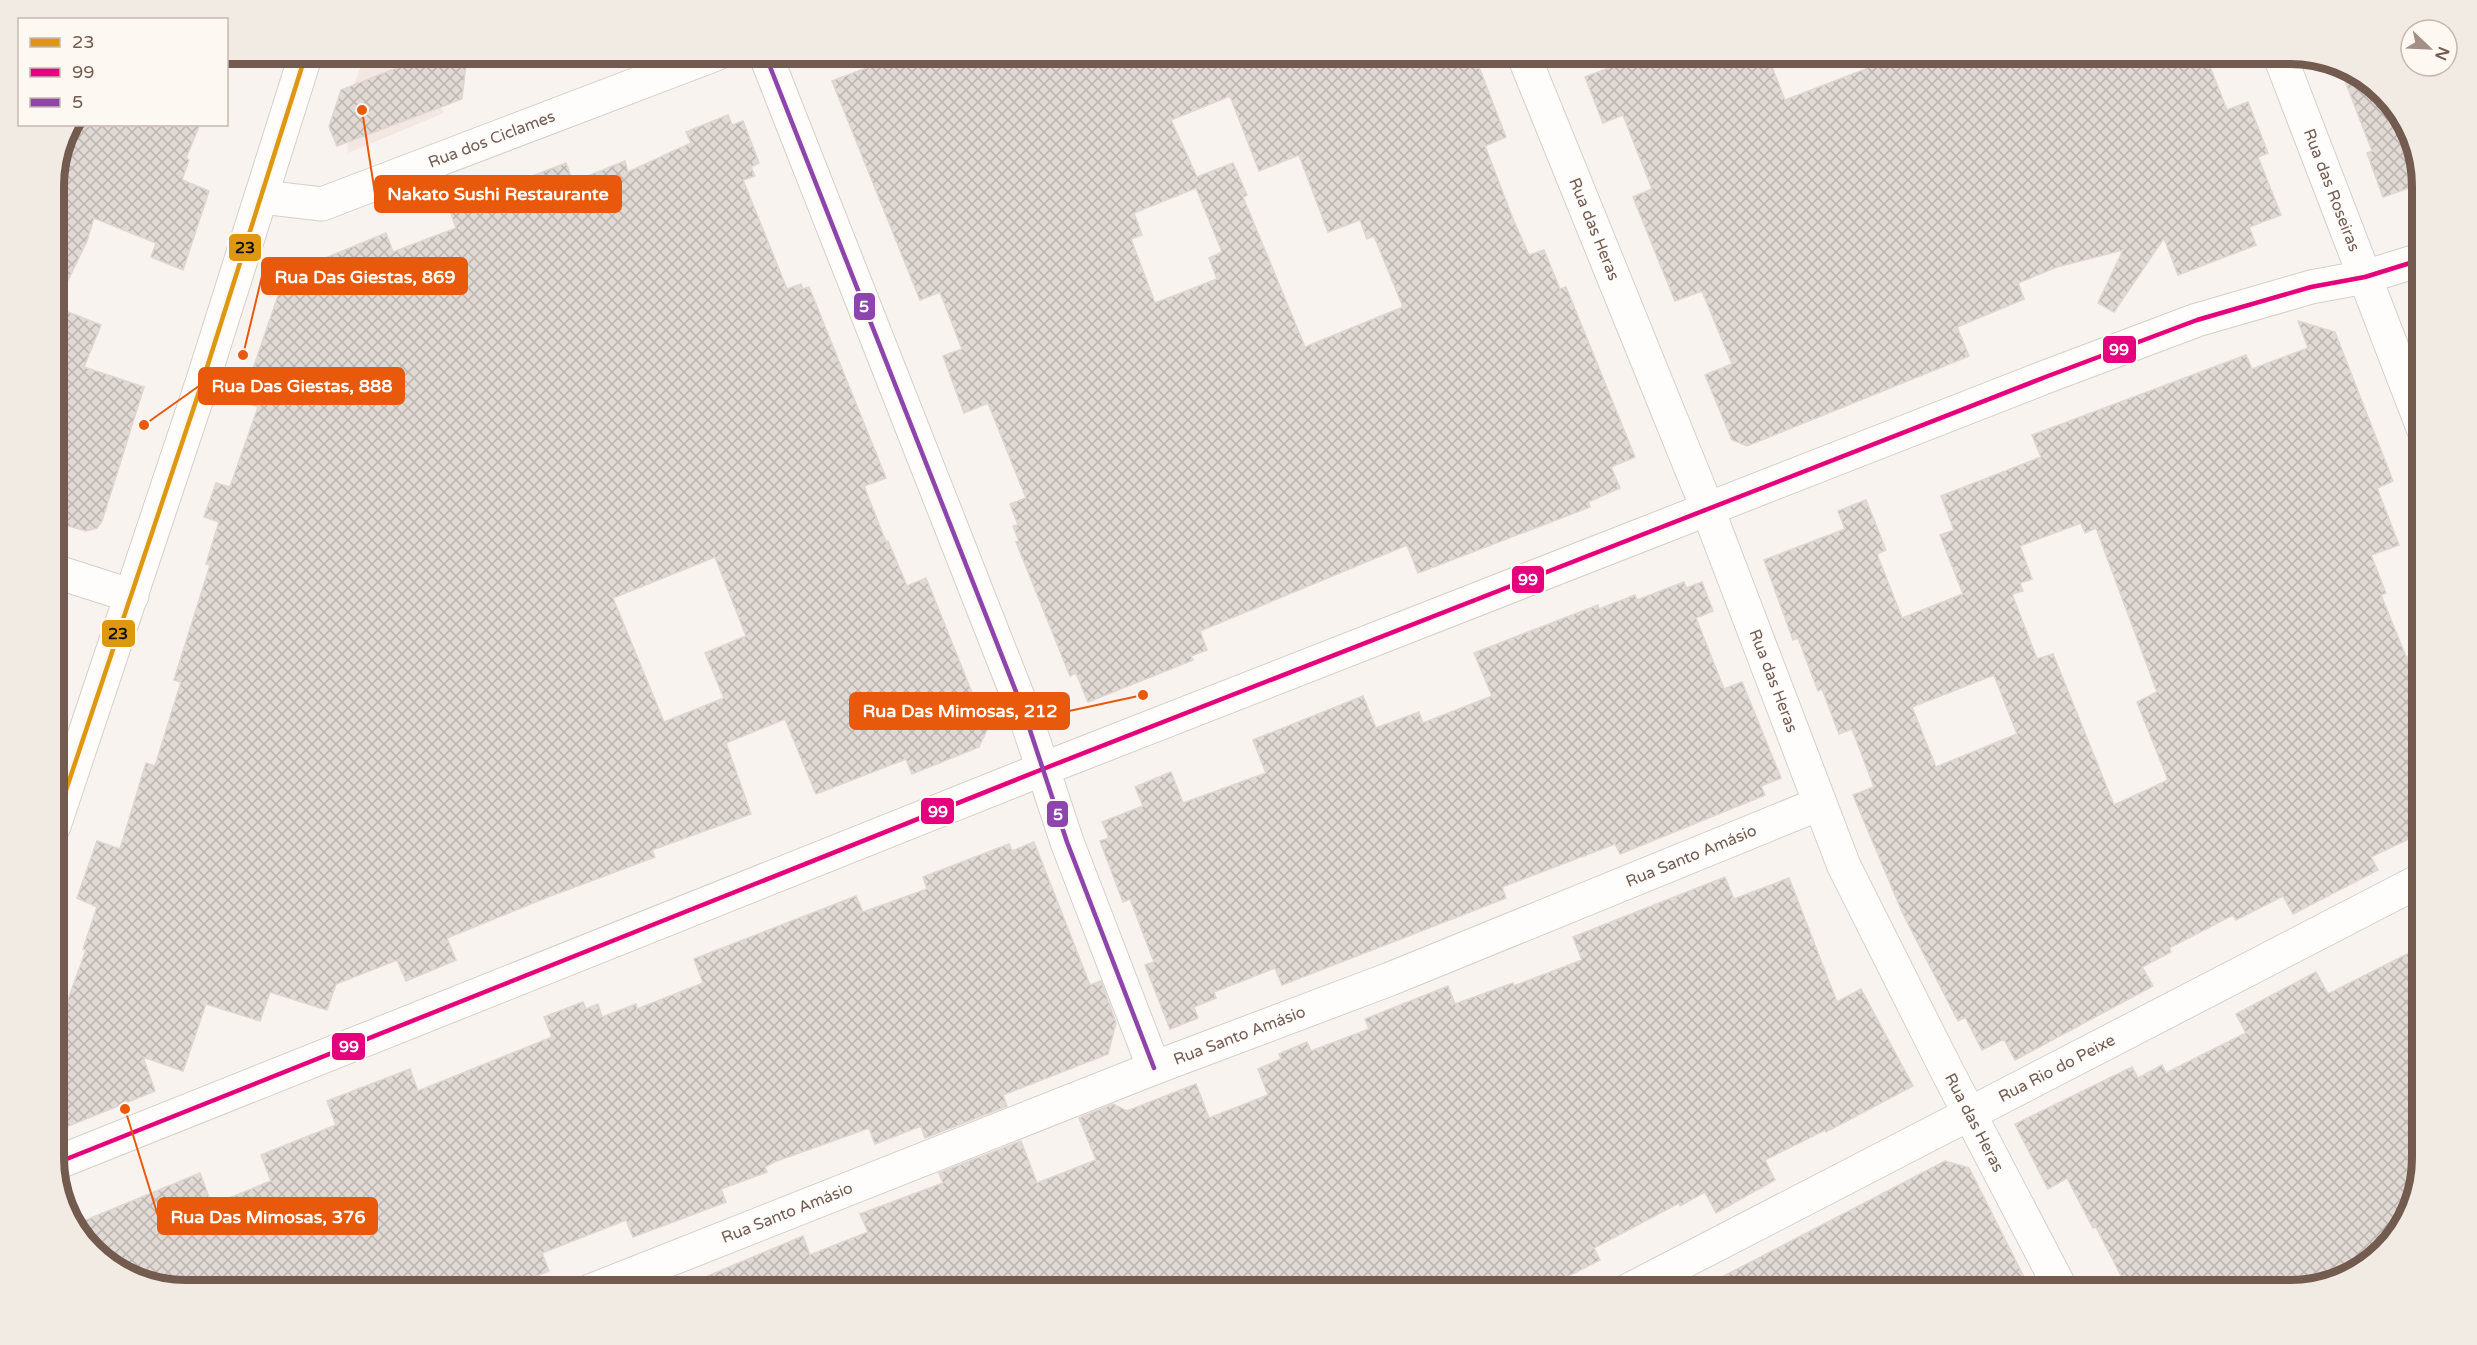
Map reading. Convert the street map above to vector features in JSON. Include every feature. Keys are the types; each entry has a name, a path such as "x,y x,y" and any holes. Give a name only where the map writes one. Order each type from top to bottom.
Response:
{"street":[{"path":"65,794 132,596 303,64"},
{"name":"Rua dos Ciclames","path":"262,196 322,204 690,64"},
{"path":"769,64 1020,701 1067,842 1154,1068"},
{"name":"Rua das Heras","path":"1527,64 1707,510 1844,866 2056,1280"},
{"name":"Rua das Roseiras","path":"2283,64 2412,399"},
{"path":"65,1160 1043,769 2197,320 2311,287 2365,277 2412,263"},
{"path":"65,575 132,596"},
{"name":"Rua Santo Amásio","path":"618,1280 1154,1068 1390,979 1820,804"},
{"name":"Rua Rio do Peixe","path":"1648,1280 2412,885"}],"shaded area":[{"path":"362,64 403,64 420,68 444,113 348,153 346,102"}],"building":[{"path":"407,64 466,64 462,99 337,146 329,127 341,90"},
{"path":"877,64 1478,64 1506,137 1485,146 1513,219 1529,255 1544,250 1560,289 1566,287 1635,457 1611,467 1620,488 1588,502 1590,507 1418,573 1407,545 1200,631 1207,650 1191,656 1193,660 1088,702 1076,673 1070,676 1016,542 1019,541 1013,526 1018,525 1010,504 1026,498 988,403 964,413 943,356 962,349 940,292 920,300 832,81","holes":["1230,96 1259,171 1299,155 1328,232 1360,220 1367,239 1374,236 1403,307 1305,347 1243,197 1247,195 1233,163 1197,177 1171,120","1196,188 1222,252 1209,258 1217,279 1155,303 1131,239 1142,235 1134,213"]},
{"path":"1608,64 1771,64 1785,100 1866,69 1864,64 2209,64 2227,110 2248,102 2268,153 2258,157 2281,215 2249,227 2256,245 2178,275 2164,238 2114,312 2098,303 2123,250 2057,267 2018,283 2024,299 1957,327 1969,356 1747,446 1732,440 1705,375 1732,364 1702,291 1675,301 1633,197 1652,189 1623,115 1603,123 1585,77 1609,68"},
{"path":"2343,76 2371,95 2392,119 2406,147 2412,187 2383,197 2367,153 2372,151"},
{"path":"728,115 732,125 743,121 759,163 751,167 755,176 743,180 787,289 801,284 803,289 809,287 886,478 864,486 886,542 888,541 907,586 926,578 987,730 979,747 912,774 906,759 816,794 785,719 726,743 751,814 652,850 655,857 447,938 456,960 406,981 397,960 336,984 327,1010 270,992 260,1021 206,1004 183,1071 143,1057 155,1091 65,1128 65,1005 86,950 83,949 97,907 77,898 97,841 120,849 146,763 155,766 181,682 174,680 210,565 206,564 219,522 204,517 216,483 230,487 258,407 242,401 281,287 294,271 386,233 393,252 456,228 449,208 566,163 573,182 625,161 628,172 691,143 686,132","holes":["715,557 746,636 705,653 724,698 664,722 613,598"]},
{"path":"81,126 199,126 186,158 189,160 182,180 209,191 183,270 151,257 156,243 94,218 87,241 65,286 65,178 71,147"},
{"path":"65,311 101,325 84,367 144,387 102,521 97,528 86,531 65,525"},
{"path":"2298,321 2335,332 2393,481 2377,488 2399,545 2371,555 2386,593 2381,595 2406,657 2412,654 2412,837 2371,857 2378,870 2293,914 2283,896 2236,920 2233,915 2169,948 2171,952 2142,967 2153,986 2015,1060 2004,1039 1982,1050 1965,1017 1958,1021 1903,914 1853,795 1874,787 1852,729 1839,734 1822,689 1818,691 1798,638 1793,640 1764,560 1845,529 1838,511 1866,500 1886,550 1877,554 1902,618 1963,594 1940,535 1954,530 1941,496 2041,457 2032,435 2246,355 2252,369 2308,348","holes":["2081,523 2085,533 2096,528 2157,692 2137,702 2168,780 2114,805 2053,654 2037,659 2012,594 2023,591 2020,583 2032,579 2020,546","1994,675 2017,734 1936,767 1912,707"]},
{"path":"1684,582 1686,588 1702,582 1713,611 1696,618 1724,689 1742,682 1781,778 1761,786 1765,795 1620,854 1615,844 1502,887 1506,898 1282,985 1275,968 1214,992 1216,998 1194,1007 1198,1018 1170,1029 1145,965 1154,962 1130,899 1123,902 1100,841 1109,838 1102,822 1143,806 1135,787 1171,772 1183,803 1266,773 1253,740 1363,696 1376,728 1419,712 1423,723 1492,696 1474,653 1598,605 1599,609 1635,595 1637,600"},
{"path":"1034,842 1090,985 1101,981 1116,1023 1108,1054 1003,1095 1007,1106 925,1138 921,1126 875,1144 869,1128 774,1162 765,1167 767,1172 721,1189 726,1202 633,1237 626,1220 542,1253 549,1271 526,1280 170,1279 140,1271 119,1260 95,1239 82,1222 200,1173 212,1205 271,1181 261,1155 336,1125 327,1101 410,1069 418,1091 552,1037 544,1017 583,1002 586,1009 598,1004 602,1017 636,1004 637,1009 703,983 694,959 856,896 863,912 927,889 923,877 1009,844 1012,851"},
{"path":"1725,877 1734,899 1789,878 1837,1002 1861,989 1913,1086 1826,1132 1825,1130 1765,1160 1775,1180 1716,1213 1705,1192 1680,1206 1679,1203 1594,1248 1600,1260 1561,1280 698,1280 803,1236 810,1255 868,1232 860,1214 943,1183 939,1173 1021,1141 1037,1183 1096,1160 1079,1118 1113,1104 1127,1111 1196,1084 1209,1118 1268,1095 1258,1069 1281,1059 1279,1054 1307,1042 1311,1051 1369,1029 1365,1019 1448,986 1455,1004 1513,983 1514,986 1582,960 1573,937"},
{"path":"2412,952 2411,1175 2403,1205 2392,1226 2371,1250 2358,1260 2345,1268 2322,1276 2291,1280 2123,1280 2067,1178 2048,1189 2015,1124 2132,1067 2138,1078 2162,1065 2166,1073 2246,1033 2236,1014 2316,972 2328,994"},
{"path":"1945,1161 1969,1168 2025,1280 1716,1280"}],"transit line":[{"name":"23","path":"65,793 203,380 303,64"},
{"name":"5","path":"769,64 1024,712 1067,842 1154,1068"},
{"name":"99","path":"65,1160 1043,769 2048,376 2197,320 2311,287 2365,277 2412,262"}],"place":[{"name":"Nakato Sushi Restaurante","path":"362,110"},
{"name":"Rua Das Giestas, 869","path":"243,355"},
{"name":"Rua Das Giestas, 888","path":"144,425"},
{"name":"Rua Das Mimosas, 212","path":"1143,695"},
{"name":"Rua Das Mimosas, 376","path":"125,1109"}]}
